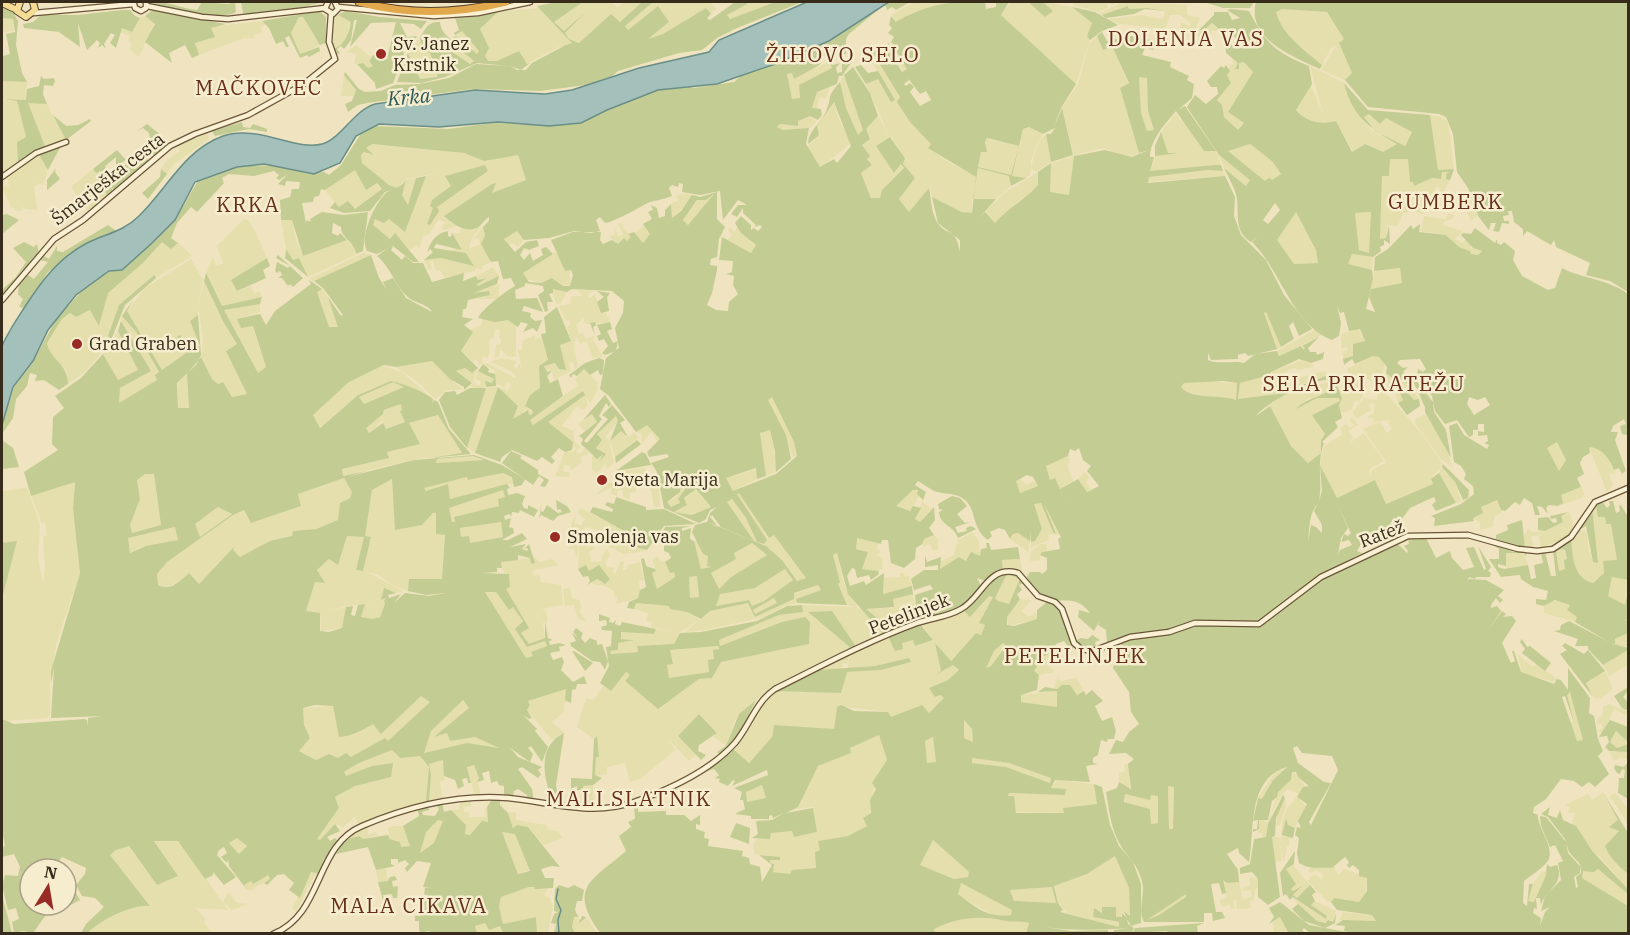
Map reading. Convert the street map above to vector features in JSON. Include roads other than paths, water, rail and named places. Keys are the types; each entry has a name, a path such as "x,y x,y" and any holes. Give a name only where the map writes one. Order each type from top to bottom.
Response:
{"highway":[{"path":"359,2 433,11 478,8 506,2"},
{"path":"378,2 435,7 488,2"}],"main road":[{"path":"2,2 26,17 34,13 135,3 135,8 141,11 147,4 202,17 228,19 325,8"},
{"path":"2,2 19,2 17,11"},
{"path":"34,2 34,13"},
{"path":"34,2 39,9 51,12"},
{"path":"325,8 328,2"},
{"path":"335,2 338,7"},
{"path":"338,7 434,16 478,13 530,2"},
{"path":"325,8 331,14 336,12 338,7"},
{"name":"Šmarješka cesta","path":"2,300 54,239 83,220 105,199 131,182 170,146 195,134 248,115 320,72 335,59 329,42 331,14"},
{"path":"2,177 36,153 66,142"},
{"name":"Ratež","path":"1176,630 1200,622 1259,624 1321,577 1408,536 1468,535 1518,549 1537,551 1553,549 1571,537 1595,502 1629,488"},
{"name":"Petelinjek","path":"273,933 292,925 302,913 332,853 346,834 361,826 443,800 504,798 568,808 596,809 633,802 706,767 736,741 761,701 775,689 916,623 958,611 972,602 986,582 1002,572 1018,573 1038,596 1058,604 1066,615 1074,643 1085,650 1098,650 1130,637 1176,630"}],"water":[{"path":"807,2 889,2 829,41 775,64 717,84 658,90 581,123 549,126 498,122 439,127 379,124 356,136 340,163 314,174 264,164 237,167 195,182 175,220 122,270 109,271 76,295 48,330 33,361 13,387 2,425 2,347 35,291 53,269 75,250 120,229 139,216 187,160 209,142 236,133 249,133 300,144 322,144 329,141 367,107 375,104 475,90 545,94 572,90 639,68 709,52 719,40"}],"waterway":[{"path":"558,889 556,899 561,910 558,920 559,934"}],"place":[{"name":"Sv. Janez Krstnik","path":"381,54"},
{"name":"Grad Graben","path":"77,344"},
{"name":"Sveta Marija","path":"602,480"},
{"name":"Smolenja vas","path":"555,537"}],"district":[{"name":"DOLENJA VAS","path":"1186,39"},
{"name":"ŽIHOVO SELO","path":"843,55"},
{"name":"MAČKOVEC","path":"259,88"},
{"name":"GUMBERK","path":"1446,202"},
{"name":"KRKA","path":"248,205"},
{"name":"SELA PRI RATEŽU","path":"1364,384"},
{"name":"PETELINJEK","path":"1075,656"},
{"name":"MALI SLATNIK","path":"629,799"},
{"name":"MALA CIKAVA","path":"409,906"}],"water label":[{"name":"Krka","path":"409,97"}]}
